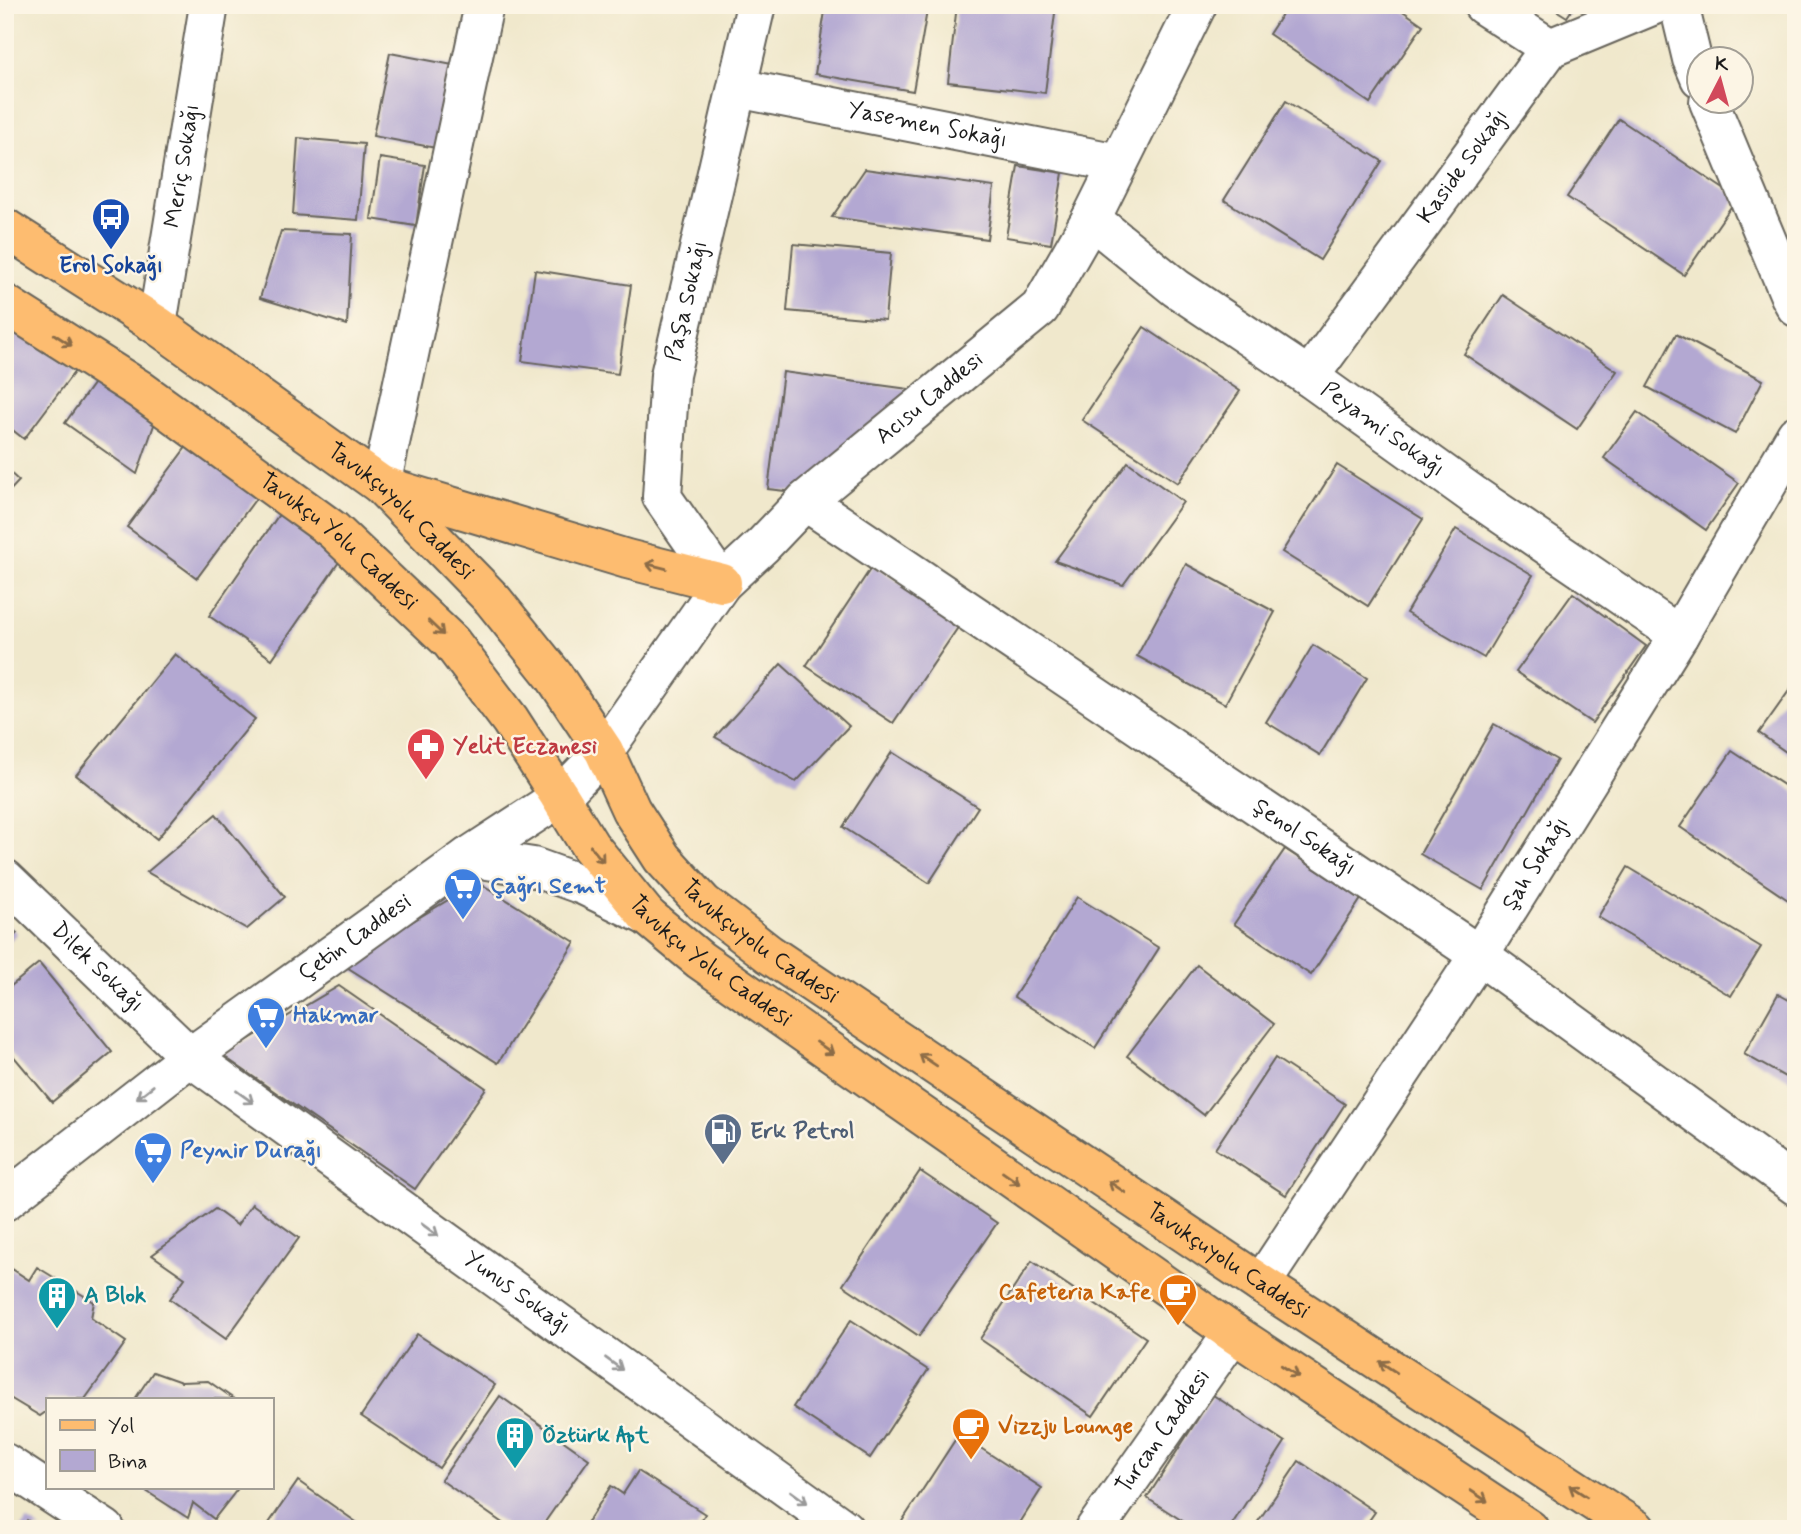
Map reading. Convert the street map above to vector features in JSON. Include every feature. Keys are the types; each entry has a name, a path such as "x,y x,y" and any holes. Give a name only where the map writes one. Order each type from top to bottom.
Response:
{"main road":[{"name":"Tavukçuyolu Caddesi","path":"5,228 157,325 381,485 494,600 554,676 604,751 631,810 662,858 703,903 769,954 1261,1284 1636,1529"},
{"name":"Tavukçu Yolu Caddesi","path":"5,304 139,389 333,530 451,642 510,719 590,846 648,916 700,960 1233,1333"},
{"path":"381,485 628,559 722,583"},
{"path":"1233,1333 1529,1529"}],"street":[{"name":"Meriç Sokağı","path":"157,325 209,5"},
{"path":"381,485 484,5"},
{"name":"Paşa Sokağı","path":"722,583 662,497 670,375 756,5"},
{"name":"Acısu Caddesi","path":"604,751 722,583 805,501 1040,308 1091,219 1197,5"},
{"path":"1483,5 1550,48 1654,5"},
{"path":"1679,5 1689,46"},
{"name":"Kaside Sokağı","path":"1309,377 1550,48"},
{"name":"Yasemen Sokağı","path":"737,88 1118,163"},
{"path":"1716,116 1783,243 1796,307"},
{"name":"Peyami Sokağı","path":"1091,219 1176,288 1309,377 1472,494 1679,635"},
{"name":"Şah Sokağı","path":"1261,1284 1479,955 1679,635 1796,435"},
{"name":"Şenol Sokağı","path":"805,501 1479,955 1796,1186"},
{"name":"Çetin Caddesi","path":"5,1201 190,1057 468,857 560,797 604,751"},
{"path":"468,857 533,867 583,885 648,916"},
{"name":"Dilek Sokağı","path":"5,879 190,1057"},
{"name":"Yunus Sokağı","path":"190,1057 844,1529"},
{"name":"Turcan Caddesi","path":"1095,1529 1233,1333"},
{"path":"5,1463 105,1529"}],"building":[{"path":"826,5 928,5 913,91 815,74"},
{"path":"957,5 1056,5 1045,93 948,82"},
{"path":"1288,5 1394,5 1423,25 1370,103 1269,34"},
{"path":"1548,5 1575,5 1567,17"},
{"path":"390,53 453,65 436,148 373,136"},
{"path":"1286,101 1382,161 1320,260 1224,200"},
{"path":"1619,119 1737,198 1684,275 1567,197"},
{"path":"298,138 364,144 358,220 293,215"},
{"path":"380,158 425,165 416,226 371,219"},
{"path":"1018,166 1063,173 1051,244 1006,237"},
{"path":"865,169 994,187 987,239 832,217"},
{"path":"281,231 352,234 347,325 260,298"},
{"path":"793,244 891,253 885,320 787,311"},
{"path":"535,270 631,285 618,374 522,361"},
{"path":"1503,295 1617,371 1577,429 1464,354"},
{"path":"5,320 75,371 24,439 5,424"},
{"path":"1144,327 1240,391 1178,483 1082,420"},
{"path":"1676,334 1763,380 1735,434 1647,387"},
{"path":"783,372 916,390 803,493 768,489"},
{"path":"96,380 155,422 137,474 65,423"},
{"path":"1637,412 1739,483 1706,530 1604,458"},
{"path":"190,442 260,493 197,578 127,527"},
{"path":"1128,462 1183,502 1123,585 1055,561"},
{"path":"1337,465 1423,519 1368,606 1282,552"},
{"path":"5,468 19,481 5,496"},
{"path":"280,513 343,556 272,659 209,616"},
{"path":"1456,529 1533,575 1484,658 1406,613"},
{"path":"1186,564 1275,612 1225,704 1137,656"},
{"path":"873,565 961,623 893,723 806,666"},
{"path":"1573,593 1646,646 1592,723 1516,672"},
{"path":"1313,645 1367,678 1320,755 1266,722"},
{"path":"175,654 255,719 157,839 76,775"},
{"path":"781,664 849,726 796,782 715,737"},
{"path":"1796,681 1796,759 1759,733"},
{"path":"1494,724 1557,760 1483,890 1420,854"},
{"path":"1732,751 1796,793 1796,895 1791,902 1680,827"},
{"path":"892,752 978,807 929,883 843,827"},
{"path":"216,814 285,897 247,929 147,872"},
{"path":"1285,849 1361,899 1311,975 1234,924"},
{"path":"1628,867 1761,947 1731,996 1598,917"},
{"path":"478,882 575,942 498,1063 342,964"},
{"path":"1077,897 1159,948 1095,1048 1014,997"},
{"path":"5,923 17,933 5,947"},
{"path":"39,963 112,1052 52,1102 5,1046 5,991"},
{"path":"1197,965 1274,1024 1204,1115 1127,1056"},
{"path":"339,986 486,1088 415,1189 222,1055"},
{"path":"1778,994 1796,1004 1796,1083 1744,1054"},
{"path":"1275,1058 1345,1104 1286,1195 1215,1149"},
{"path":"920,1171 997,1223 919,1336 843,1285"},
{"path":"252,1204 299,1238 226,1339 170,1299 185,1278 152,1255 215,1209 237,1225"},
{"path":"1032,1261 1146,1338 1093,1416 980,1339"},
{"name":"A Blok","path":"37,1267 94,1302 91,1318 126,1342 86,1398 46,1398 46,1412 40,1416 5,1395 5,1280 12,1269 29,1280"},
{"path":"851,1320 928,1370 870,1458 793,1407"},
{"path":"417,1334 495,1385 439,1468 361,1416"},
{"path":"153,1372 181,1382 208,1381 233,1398 136,1398"},
{"path":"1213,1395 1285,1442 1229,1529 1195,1529 1147,1498"},
{"name":"Öztürk Apt","path":"500,1396 589,1459 540,1529 511,1529 441,1480"},
{"name":"Vizzju Lounge","path":"959,1434 1042,1488 1016,1529 897,1529"},
{"path":"1299,1461 1375,1512 1363,1529 1253,1529"},
{"path":"638,1471 705,1514 696,1529 583,1529 611,1486 623,1494"},
{"path":"298,1481 366,1529 265,1529"},
{"path":"142,1488 238,1488 214,1519 193,1503 188,1518"},
{"path":"5,1496 12,1500 5,1512"},
{"path":"27,1520 41,1529 21,1529"}],"place":[{"name":"Erol Sokağı","path":"111,251"},
{"name":"Yelit Eczanesi","path":"426,781"},
{"name":"Çağrı Semt","path":"463,921"},
{"name":"Hakmar","path":"266,1050"},
{"name":"Erk Petrol","path":"723,1166"},
{"name":"Peynir Durağı","path":"153,1185"},
{"name":"Cafeteria Kafe","path":"1178,1327"},
{"name":"A Blok","path":"57,1330"},
{"name":"Vizzju Lounge","path":"971,1461"},
{"name":"Öztürk Apt","path":"515,1470"}]}
